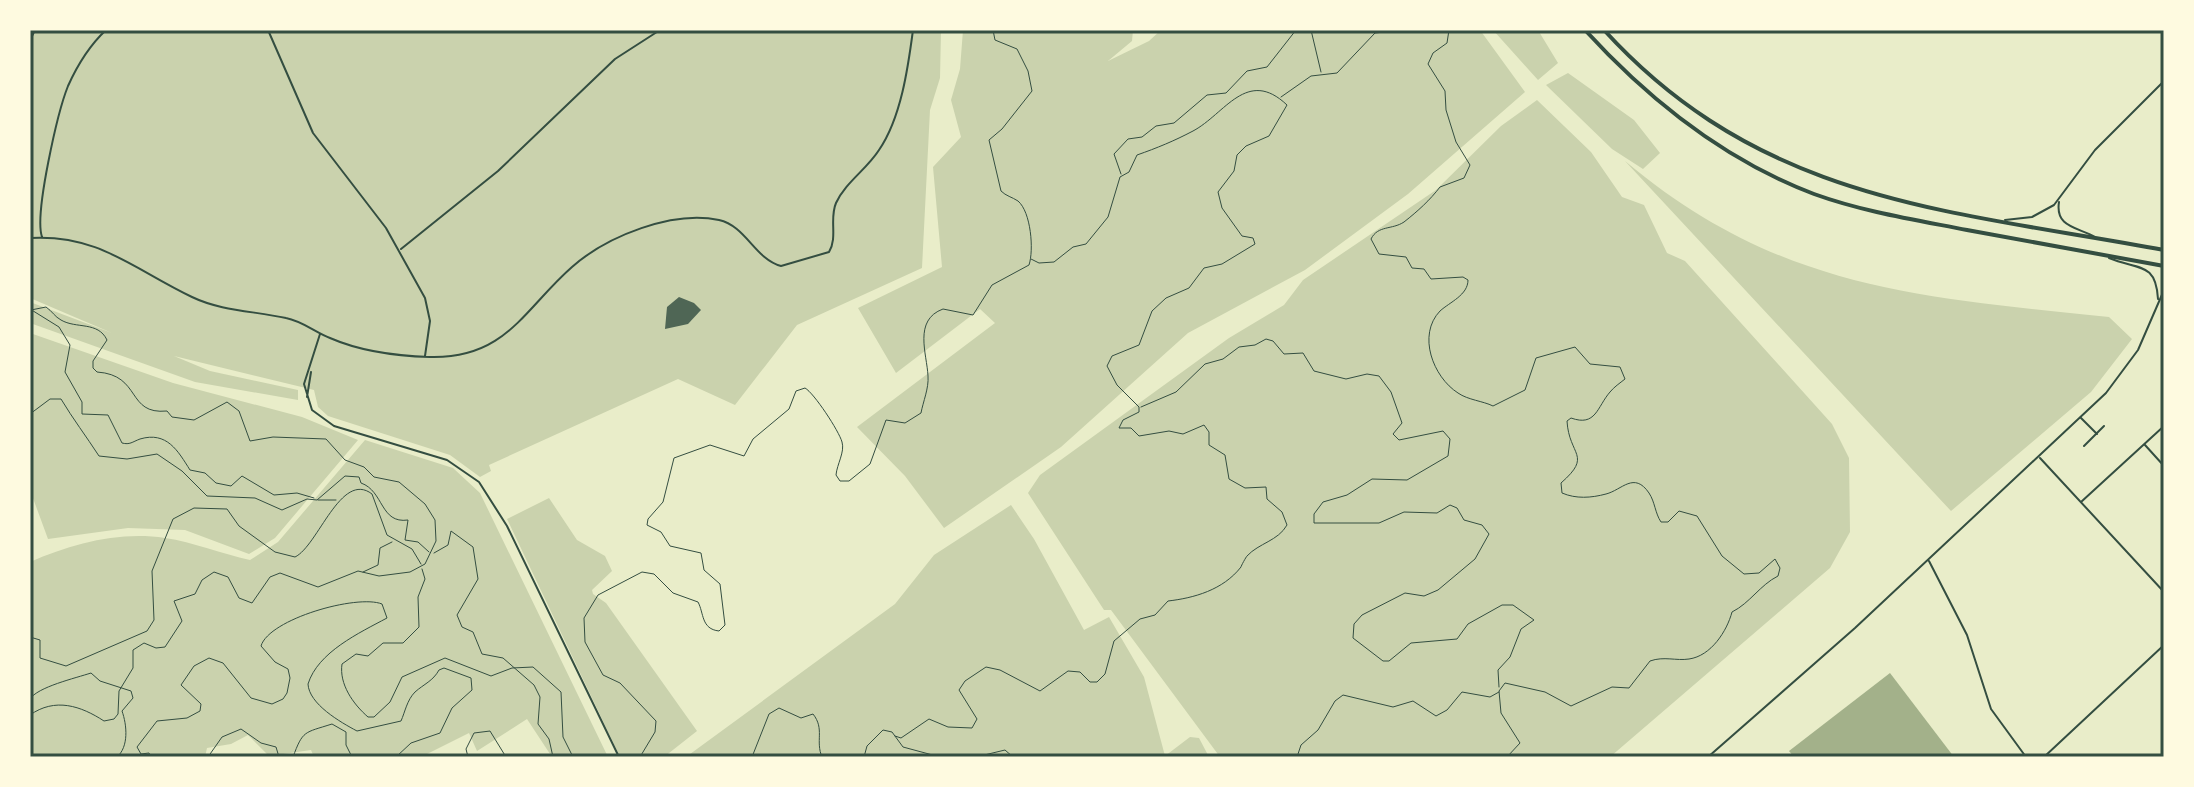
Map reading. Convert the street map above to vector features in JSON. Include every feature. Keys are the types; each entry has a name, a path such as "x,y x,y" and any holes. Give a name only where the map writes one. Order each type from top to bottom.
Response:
{"highway":[{"path":"1585,30 1639,85 1680,119 1729,152 1797,187 1891,216 2164,266"},
{"path":"1604,30 1679,100 1756,150 1820,178 1872,194 2164,250"}],"street":[{"path":"30,40 35,30"},
{"path":"42,238 44,193 63,100 78,66 106,30"},
{"path":"268,30 313,133 400,249 428,305 430,321 425,357"},
{"path":"400,249 509,162 615,59 660,30"},
{"path":"30,238 66,237 108,250 201,301 286,318 320,334 371,351 425,357 463,354 494,342 522,322 585,257 660,224 700,219 724,222 736,228 768,260 781,266 825,254 833,245 833,214 838,200 873,158 889,131 913,30"},
{"path":"2005,220 2040,215 2059,199 2095,150 2164,81"},
{"path":"2059,199 2059,219 2096,237"},
{"path":"2105,255 2151,272 2156,280 2158,299"},
{"path":"1708,757 1929,560 2106,393 2147,333 2164,290"},
{"path":"307,398 320,334"},
{"path":"311,370 304,384 307,398 314,413 327,423 447,460 479,482 502,517 619,757"},
{"path":"2080,417 2097,434"},
{"path":"2084,446 2104,426"},
{"path":"2080,502 2164,426"},
{"path":"2144,445 2164,466"},
{"path":"2039,457 2164,592"},
{"path":"1929,560 1967,635 1991,709 2026,757"},
{"path":"2044,757 2164,645"}],"path":[{"path":"640,757 655,732 656,721 620,683 604,677 586,646 582,626 596,597 627,577 644,571 654,574 673,593 698,602 700,617 712,630 723,627 726,619 723,592 717,579 704,570 701,553 670,546 663,533 647,525 648,519 663,502 672,476 674,458 710,445 744,456 753,439 789,409 796,391 805,388 816,398 841,438 843,448 836,475 840,481 849,481 870,464 886,420 905,423 920,415 928,378 923,332 934,315 945,309 973,315 987,289 1024,271 1031,259 1025,212 1018,202 1001,191 989,140 1028,99 1032,82 1017,49 995,40 993,30"},
{"path":"1071,30 1087,30"},
{"path":"1031,259 1039,263 1054,262 1073,247 1086,244 1110,213 1120,177 1114,154 1123,143 1142,137 1156,126 1171,125 1207,95 1226,93 1247,71 1267,67 1296,30"},
{"path":"1311,30 1318,68 1324,73"},
{"path":"1278,97 1289,94 1309,77 1339,72 1375,33 1403,30"},
{"path":"1297,757 1301,745 1318,730 1335,701 1343,695 1393,707 1413,701 1436,716 1447,710 1462,692 1490,697 1505,683 1545,692 1571,706 1612,687 1629,688 1650,661 1662,657 1692,659 1708,650 1726,627 1732,612 1743,607 1765,582 1778,576 1780,568 1775,559 1759,573 1744,574 1725,560 1697,516 1679,511 1668,522 1661,522 1650,495 1639,484 1626,482 1611,493 1587,497 1562,493 1561,483 1576,472 1579,464 1567,421 1571,418 1584,421 1596,415 1608,393 1625,379 1620,367 1590,364 1575,347 1543,353 1534,360 1525,390 1493,406 1461,395 1450,385 1428,352 1436,315 1467,288 1468,280 1463,277 1431,279 1424,269 1412,268 1406,257 1379,254 1371,239 1377,230 1403,222 1412,212 1432,200 1440,187 1460,181 1469,171 1468,160 1456,142 1448,119 1445,91 1428,64 1433,53 1447,43 1449,30"},
{"path":"1120,177 1129,172 1137,155 1174,143 1239,95 1255,91 1278,97 1287,105 1286,113 1266,138 1246,146 1237,155 1234,171 1218,192 1222,208 1242,236 1253,238 1255,244 1222,264 1204,268 1189,288 1166,298 1152,311 1139,345 1110,358 1107,366 1117,385 1139,407"},
{"path":"31,309 46,307 61,320 80,323 103,334 107,340 93,361 93,368 97,372 111,372 127,382 142,407 157,412 167,411 172,417 188,420 227,402 239,411 250,441 273,437 308,440 319,437 326,439 345,460 364,467 374,477 399,482 425,504 435,520 432,553"},
{"path":"31,309 59,327 70,345 65,372 82,402 82,414 108,415 122,443 129,445 147,438 165,440 179,451 190,470 207,474 218,484 231,486 242,476 274,495 297,493 326,502 354,490 371,492 386,533 394,541 414,551 425,579 418,595 419,627 403,643 383,643 368,656 354,655 342,664 342,678 357,706 368,717 374,717 387,706 402,677 445,658 491,676 513,668 535,668 560,690 563,737 573,757"},
{"path":"1139,407 1155,404 1176,392 1205,364 1223,359 1239,347 1255,345 1266,339 1273,341 1284,354 1303,353 1314,371 1346,379 1367,374 1379,376 1396,402 1402,423 1393,434 1399,440 1443,431 1450,439 1448,456 1407,480 1372,479 1347,495 1323,502 1314,514 1314,523 1379,523 1404,512 1437,513 1450,505 1457,508 1464,520 1482,525 1489,534 1475,559 1438,590 1424,596 1405,593 1362,615 1354,624 1353,638 1383,661 1389,661 1411,643 1457,639 1477,618 1502,605 1513,605 1534,620 1521,629 1510,657 1498,670 1501,713 1520,743 1507,757"},
{"path":"30,414 50,399 61,399 67,414 89,435 99,456 127,459 157,454 182,471 201,492 215,499 251,498 282,510 307,499 317,500 340,479 359,477 361,483 374,489 387,514 410,522 405,540 418,542 432,553"},
{"path":"864,757 867,746 883,730 901,738 929,719 948,727 972,728 977,719 959,690 965,681 986,667 1000,670 1040,691 1068,671 1080,672 1090,682 1097,682 1105,674 1114,641 1140,619 1155,615 1168,601 1188,599 1219,586 1242,566 1247,556 1284,530 1286,520 1269,502 1266,487 1245,488 1229,479 1225,455 1209,445 1209,432 1204,425 1183,434 1169,431 1139,436 1131,428 1119,428 1123,420 1139,412 1139,407"},
{"path":"30,637 40,640 40,658 66,666 147,631 154,620 152,571 171,521 181,512 200,508 227,509 241,528 254,534 279,555 291,558 306,550 339,499"},
{"path":"30,715 56,705 87,709 104,721 114,719 118,714 119,691 133,668 133,650 144,643 156,648 165,647 182,621 174,601 195,594 202,580 214,572 228,577 239,598 252,603 267,580 280,573 318,587 352,573 402,574 422,567 432,553 448,545 451,531 473,547 478,579 457,615 462,627 473,632 482,654 503,658 534,685 540,697 538,724 549,739 553,757"},
{"path":"363,573 378,565 380,548 394,541"},
{"path":"151,757 149,753 141,754 137,747 157,721 179,720 200,711 201,704 181,685 197,664 209,658 220,661 251,698 272,704 280,701 287,693 290,678 288,669 275,662 261,646 266,635 305,614 364,600 382,604 387,618 355,634 334,651 319,665 308,684 317,703 335,719 357,731 401,721 412,697 433,680 439,670 444,668 471,678 472,690 452,708 440,733 411,743 396,757"},
{"path":"30,699 44,688 70,683 91,673 122,691 131,691 134,696 123,707 127,725 124,750 117,757"},
{"path":"752,757 762,738 765,720 779,708 801,718 813,714 821,728 819,749 822,757"},
{"path":"293,757 296,743 305,734 332,724 345,730 346,745 352,757"},
{"path":"208,757 224,735 239,729 259,742 276,747 279,757"},
{"path":"468,757 466,749 474,733 485,729 490,731 506,757"},
{"path":"895,736 903,747 940,757"},
{"path":"976,757 1005,750 1013,757"}],"shaded area":[{"path":"30,30 941,30 940,78 930,110 922,268 797,325 735,405 678,379 489,465 491,471 480,477 450,455 328,416 318,407 314,390 174,356 210,371 298,390 298,400 195,382 30,323 30,302 112,333 30,298"},
{"path":"963,30 1133,30 1132,41 1108,61 1149,41 1161,30 1480,30 1525,92 1408,194 1305,270 1188,333 1061,447 944,528 905,476 857,427 995,323 980,309 896,373 858,308 942,267 933,167 961,137 951,100 960,69"},
{"path":"1493,30 1538,30 1558,63 1538,80"},
{"path":"1568,73 1634,120 1660,153 1643,169 1612,149 1546,85"},
{"path":"1537,100 1591,152 1622,197 1644,205 1667,253 1685,261 1832,424 1849,458 1850,532 1830,568 1610,757 1220,757 1111,610 1104,610 1028,493 1040,475 1229,338 1284,305 1303,280 1436,190 1501,126"},
{"path":"1625,161 1682,204 1739,237 1796,262 1854,280 1913,293 2109,317 2132,339 2091,392 1951,511"},
{"path":"30,333 173,383 302,417 358,440 275,538 249,554 185,530 128,528 48,539 30,490"},
{"path":"365,440 453,468 480,493 608,757 552,757 527,719 477,751 469,733 421,757 314,757 311,750 269,756 248,735 231,744 207,748 205,757 30,757 30,562 79,545 130,536 176,540 250,560 278,542"},
{"path":"549,498 577,540 605,556 612,571 592,590 593,594 606,603 697,731 664,757 620,757 507,519"},
{"path":"1011,505 1034,539 1084,630 1109,617 1144,677 1165,756 1190,737 1199,738 1209,757 686,757 895,604 934,555"},
{"path":"1890,673 1954,757 1794,757 1789,751"}],"building":[{"path":"679,297 694,303 701,310 688,324 665,329 667,307"}]}
